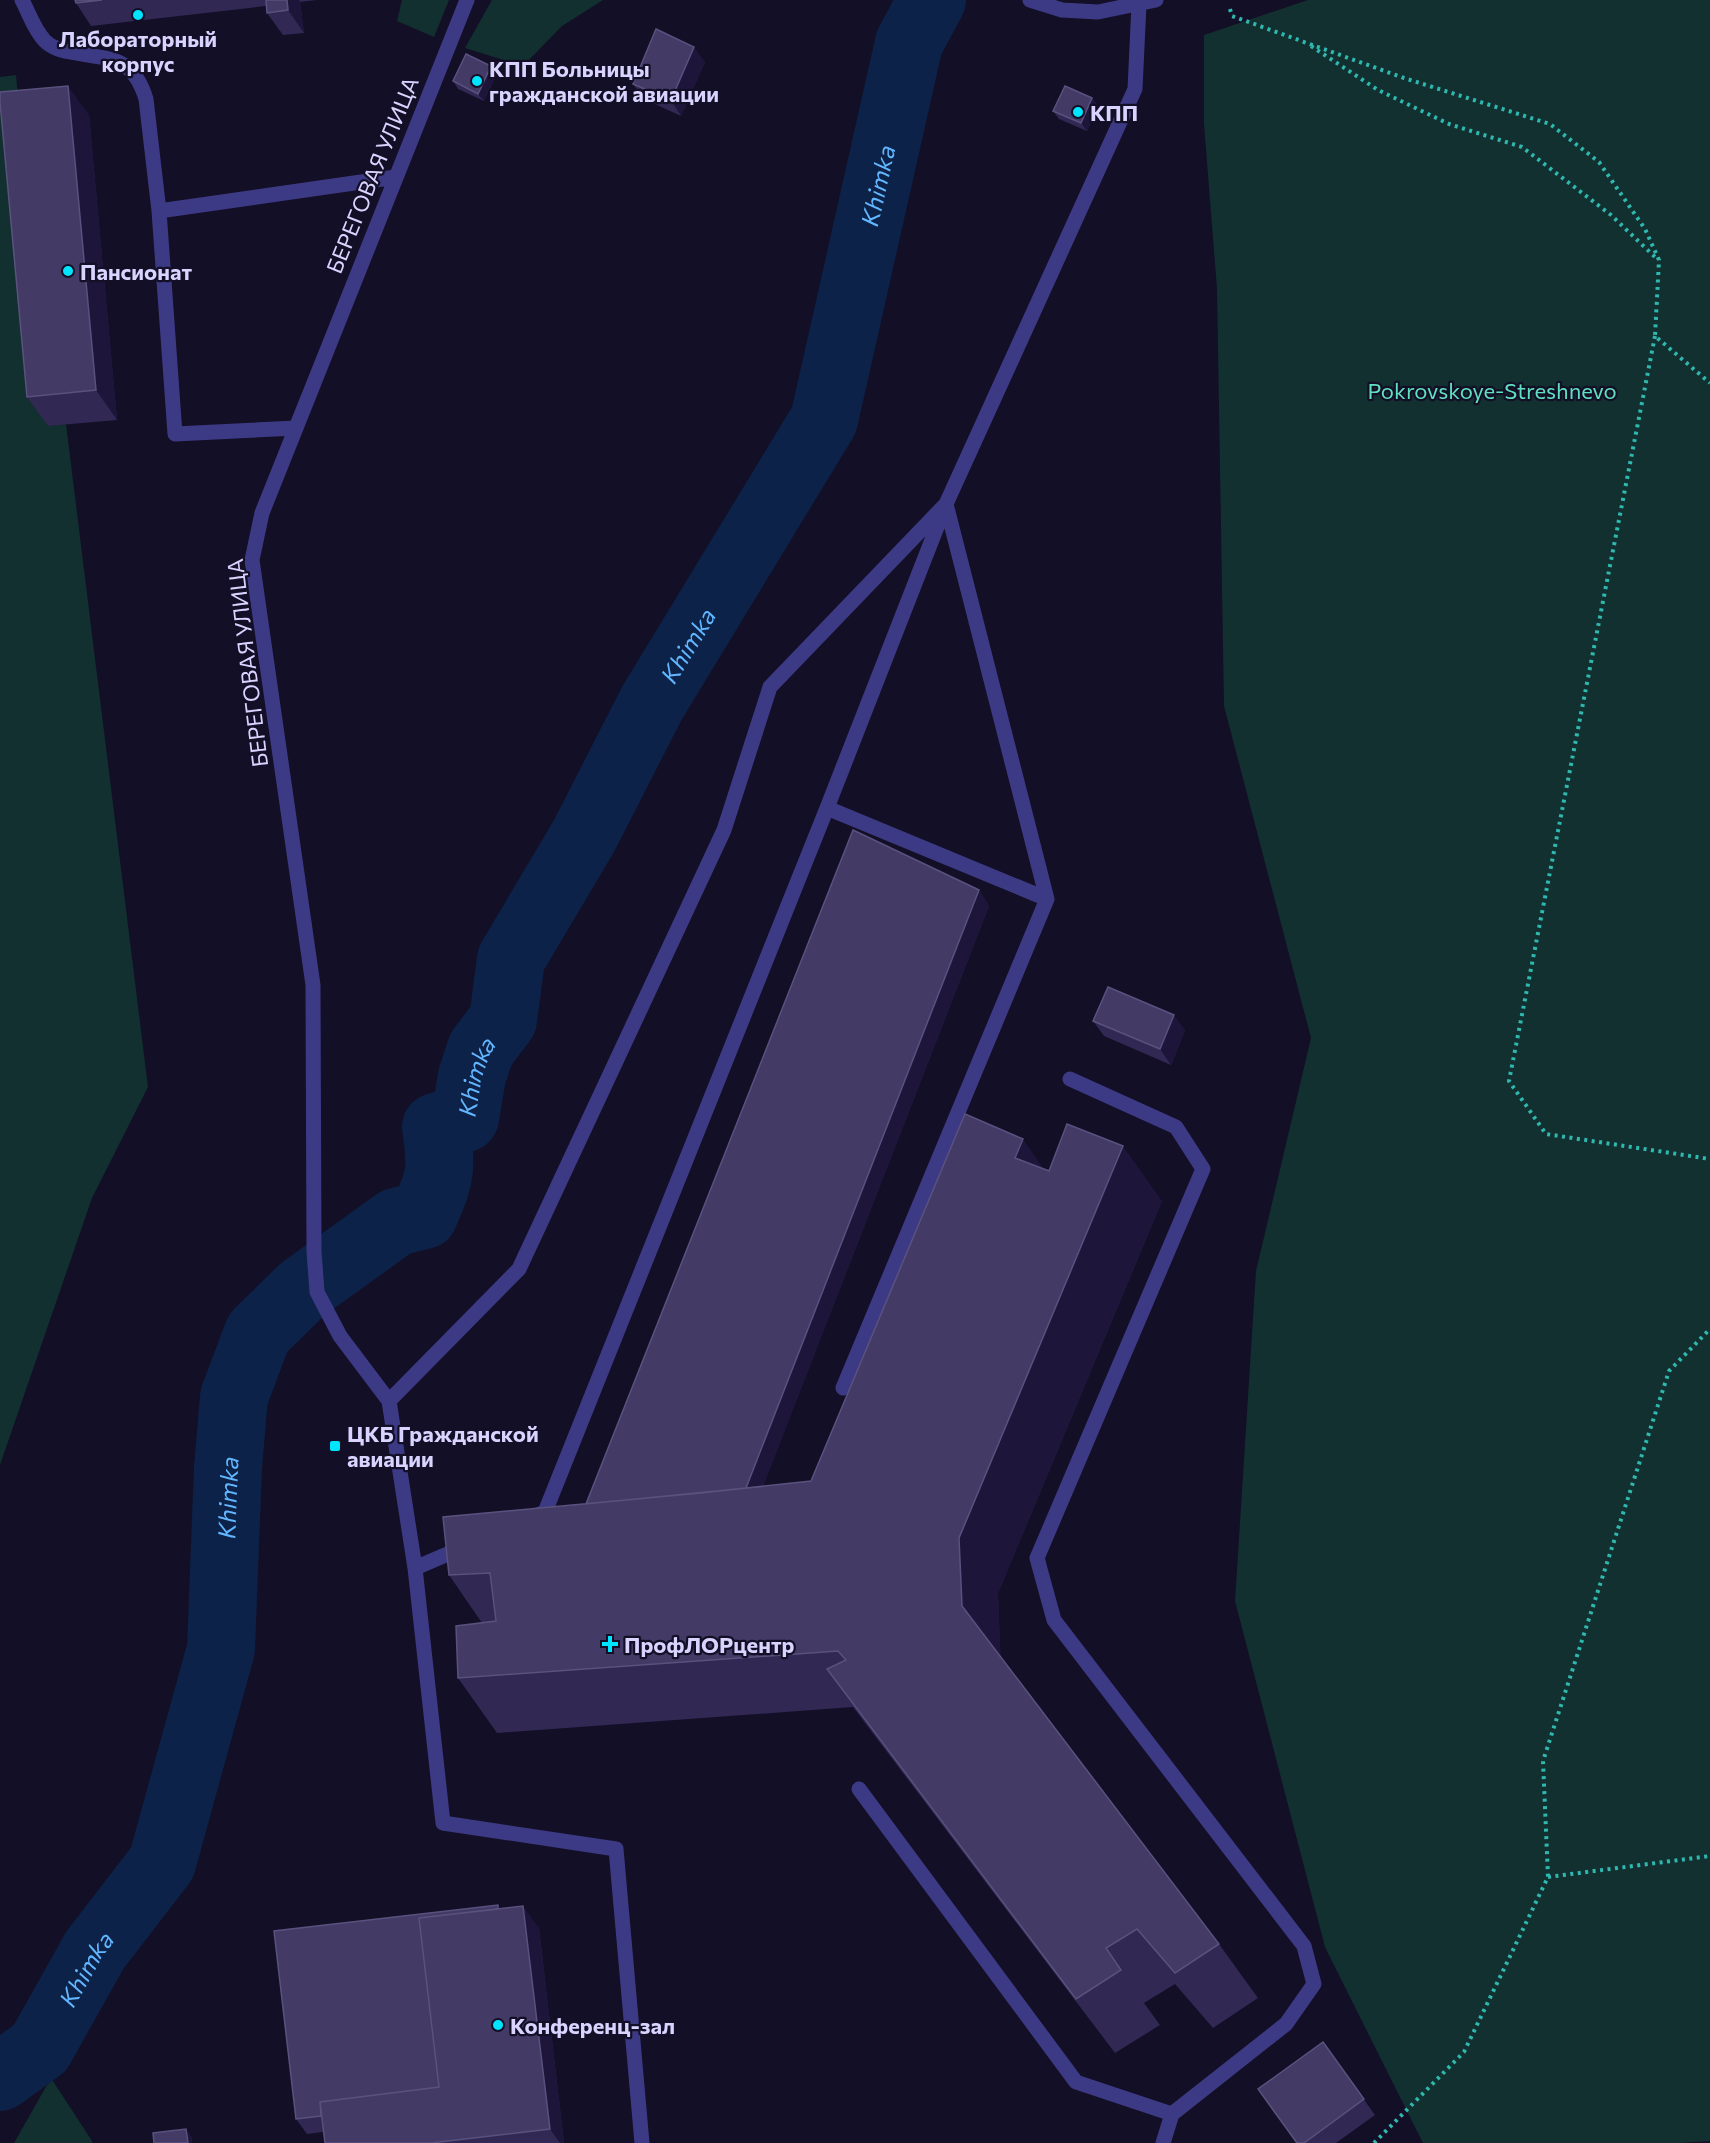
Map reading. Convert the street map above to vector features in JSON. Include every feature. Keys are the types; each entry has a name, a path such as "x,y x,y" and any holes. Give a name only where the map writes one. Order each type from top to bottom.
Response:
{"street":[{"path":"22,0 45,41 63,51 116,60 131,69 141,82 146,99 159,211 175,434 296,428"},
{"name":"БЕРЕГОВАЯ УЛИЦА","path":"389,1401 340,1336 317,1292 314,1251 313,985 252,560 262,513 467,0"},
{"path":"1030,0 1062,10 1098,12 1156,0"},
{"path":"513,1526 545,1512 946,504 1135,89 1138,4"},
{"path":"159,211 396,177"},
{"path":"843,1388 1047,899 946,504"},
{"path":"642,2143 615,1850 443,1823 415,1568 389,1401 519,1269 724,830 770,687 946,504"},
{"path":"827,808 1047,899"},
{"path":"1070,1079 1176,1127 1203,1169 1037,1558 1054,1620 1304,1946 1314,1983 1286,2024 1172,2114 1163,2143"},
{"path":"415,1568 480,1540"},
{"path":"859,1789 1076,2082 1172,2114"}],"path":[{"path":"1230,9 1232,16 1404,78 1550,124 1599,162 1645,229 1659,260 1655,336 1509,1081 1546,1134 1710,1159"},
{"path":"1306,42 1378,90 1449,124 1522,147 1611,215 1659,260"},
{"path":"1655,336 1710,383"},
{"path":"1374,2143 1464,2052 1548,1877 1543,1761 1669,1371 1710,1329"},
{"path":"1548,1877 1710,1856"}],"green space":[{"path":"402,0 449,0 434,37 397,21"},
{"path":"492,0 603,0 562,26 523,66 465,48"},
{"name":"Pokrovskoye-Streshnevo","path":"1308,0 1710,0 1710,2141 1423,2143 1325,1947 1235,1601 1256,1271 1311,1038 1224,706 1217,289 1204,124 1204,35"},
{"path":"16,75 48,426 66,424 148,1087 92,1198 0,1465 0,77"},
{"path":"51,2078 92,2141 92,2143 14,2143"}],"building":[{"path":"75,0 102,0 76,3"},
{"path":"266,0 287,0 288,10 267,13"},
{"path":"656,29 694,47 671,100 633,84"},
{"path":"466,54 491,66 478,94 453,81"},
{"name":"Пансионат","path":"68,86 96,390 27,397 0,92"},
{"path":"1065,86 1092,98 1081,123 1053,111"},
{"path":"853,830 979,890 746,1488 586,1504"},
{"path":"1108,987 1174,1015 1160,1049 1093,1021"},
{"path":"965,1114 1023,1139 1015,1158 1049,1171 1067,1124 1123,1146 959,1538 962,1606 1219,1944 1175,1973 1137,1929 1106,1948 1121,1970 1076,1999 827,1669 846,1660 838,1651 458,1678 456,1626 496,1621 490,1573 449,1575 443,1517 811,1481"},
{"path":"498,1905 498,1909 419,1918 439,2087 320,2102 321,2116 296,2119 274,1931"},
{"name":"Конференц-зал","path":"523,1906 550,2129 431,2143 325,2143 320,2102 439,2087 419,1918"},
{"path":"1323,2042 1364,2099 1304,2143 1297,2143 1258,2089"},
{"path":"186,2129 188,2143 154,2143 153,2133"}],"waterway":[{"name":"Khimka","path":"0,2077 40,2048 95,1950 162,1863 221,1649 228,1467 234,1397 258,1333 303,1289 396,1222 424,1215 439,1172 436,1127 465,1118 472,1076 481,1049 503,1020 511,959 584,836 652,703 824,420 909,43 932,0"}],"place":[{"name":"Лабораторный корпус","path":"138,15"},
{"name":"КПП Больницы гражданской авиации","path":"477,81"},
{"name":"КПП","path":"1078,112"},
{"name":"Пансионат","path":"68,271"},
{"name":"ЦКБ Гражданской авиации","path":"335,1446"},
{"name":"ПрофЛОРцентр","path":"610,1644"},
{"name":"Конференц-зал","path":"498,2025"}]}
